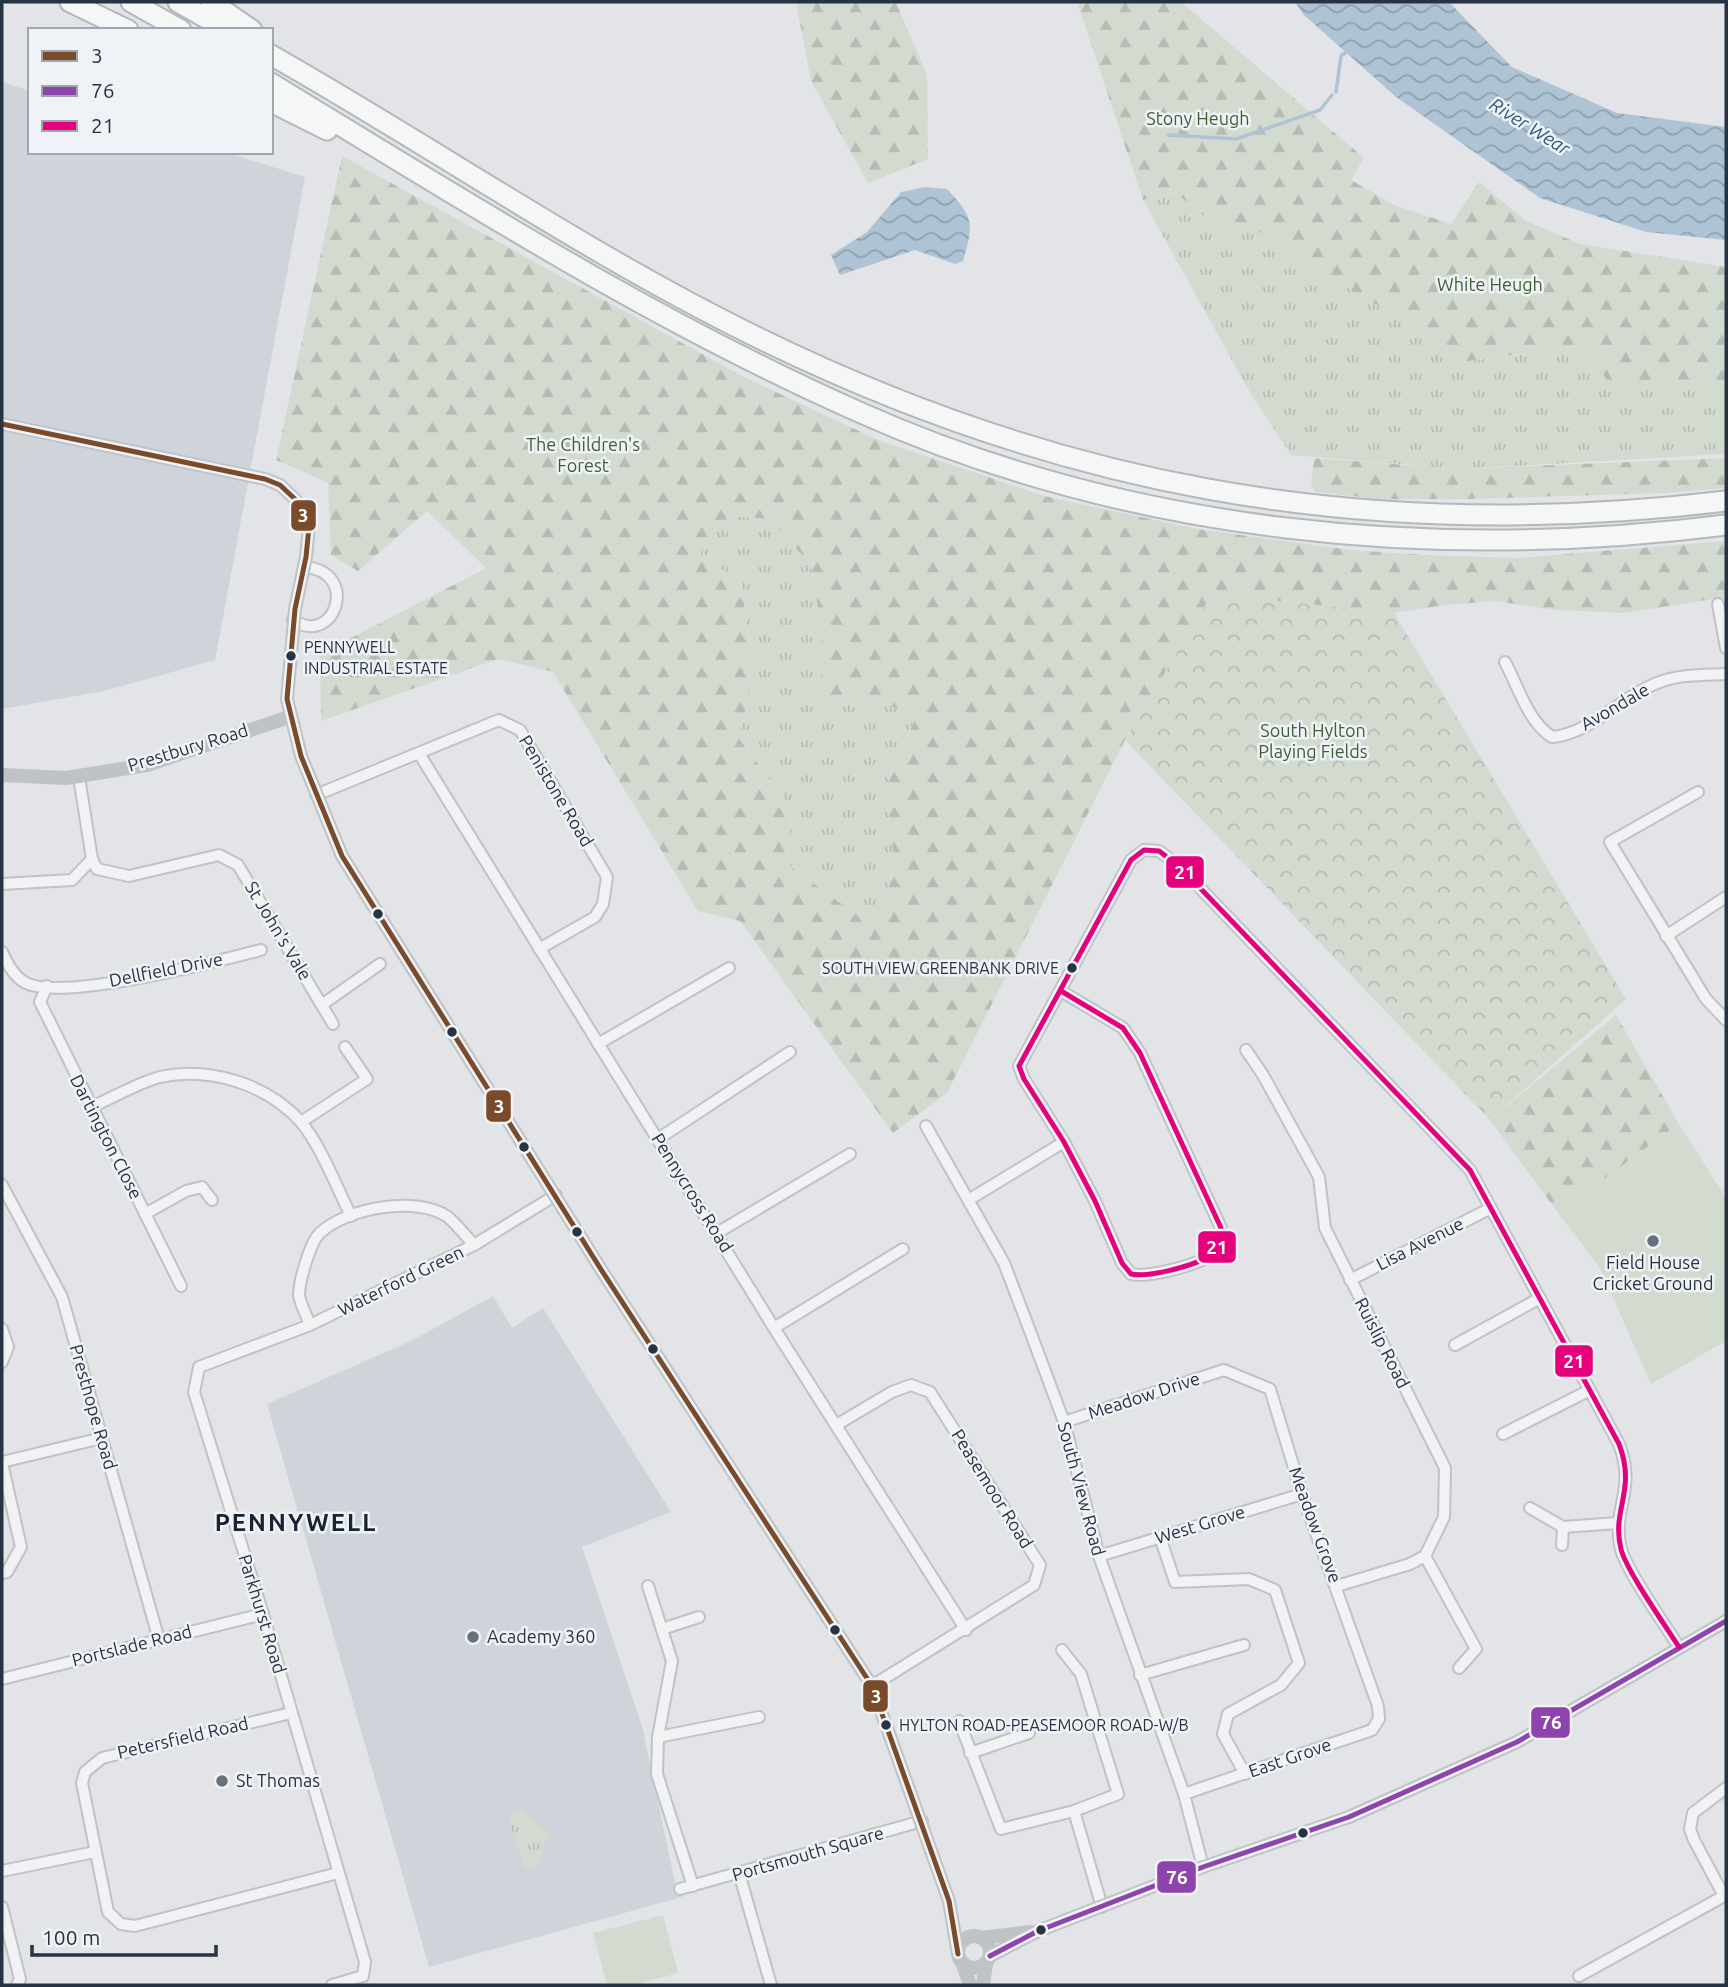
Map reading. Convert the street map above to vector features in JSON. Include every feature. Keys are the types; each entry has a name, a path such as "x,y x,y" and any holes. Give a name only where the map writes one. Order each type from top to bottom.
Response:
{"highway":[{"path":"70,2 124,28"},
{"path":"131,2 177,28"},
{"path":"178,2 224,28"},
{"path":"211,2 249,28"},
{"path":"273,44 383,118"},
{"path":"273,56 383,118 601,252 717,317 925,411 1065,458 1132,475 1258,499 1368,512 1466,516 1549,515 1726,501"},
{"path":"273,84 586,273 722,348 915,435 1063,485 1196,515 1320,533 1394,539 1554,540 1726,526"},
{"path":"273,103 453,194"}],"street":[{"path":"2,424 225,470 280,485 296,500 309,527 293,620 286,699 289,717 316,794 342,856 872,1686 952,1910 961,1959 970,1985"},
{"path":"293,620 304,627 314,626 331,616 336,607 336,587 331,578 323,571 304,567"},
{"path":"1718,604 1726,648"},
{"name":"Avondale","path":"1506,662 1533,718 1541,730 1552,737 1575,731 1657,683 1676,677 1726,674"},
{"name":"Prestbury Road","path":"2,775 79,776 147,765 289,717"},
{"name":"Penistone Road","path":"316,794 420,755 499,720 520,730 607,877 603,904 595,917 539,948"},
{"name":"Pennycross Road","path":"420,755 774,1328 838,1424 966,1630"},
{"path":"2,884 72,880 92,859 79,776"},
{"path":"1698,792 1610,842 1706,999 1726,1020"},
{"path":"1061,991 1123,1028 1140,1053 1221,1228 1220,1240 1208,1257 1152,1275 1131,1274 1122,1263 1095,1201 1019,1066 1131,860 1144,850 1159,851 1179,866 1470,1170 1590,1390 1628,1466 1627,1492 1618,1523 1621,1551 1679,1647"},
{"name":"St John's Vale","path":"92,859 97,869 129,876 219,855 238,865 333,1024"},
{"path":"1666,936 1726,897"},
{"name":"Dellfield Drive","path":"2,952 10,968 25,983 47,986 139,979 261,950"},
{"path":"323,1004 380,964"},
{"path":"598,1044 729,968"},
{"name":"Dartington Close","path":"47,986 40,1002 181,1286"},
{"path":"301,1122 366,1079 345,1047"},
{"name":"Ruislip Road","path":"1246,1050 1264,1075 1319,1177 1325,1228 1445,1468 1444,1517 1425,1556"},
{"path":"658,1139 790,1052"},
{"path":"91,1107 159,1077 208,1074 254,1088 301,1122 351,1216"},
{"name":"South View Road","path":"926,1126 970,1199 1004,1263 1064,1422 1099,1556 1184,1794 1203,1867"},
{"path":"970,1199 1063,1142"},
{"path":"717,1233 850,1154"},
{"name":"Presthope Road","path":"2,1185 62,1297 159,1640"},
{"path":"145,1214 186,1191 202,1187 212,1200"},
{"path":"474,1245 556,1195"},
{"name":"Waterford Green","path":"387,1205 419,1206 447,1217 474,1245 310,1325 299,1295 305,1263 319,1234 351,1216 387,1205"},
{"name":"Lisa Avenue","path":"1350,1280 1491,1208"},
{"path":"774,1328 903,1249"},
{"path":"1455,1345 1539,1298"},
{"name":"Parkhurst Road","path":"310,1325 200,1367 194,1392 263,1614 365,1962 363,1976 332,1985"},
{"path":"2,1329 8,1346 2,1362"},
{"name":"Meadow Drive","path":"1064,1422 1224,1370"},
{"name":"Meadow Grove","path":"1224,1370 1270,1389 1302,1493 1338,1587 1378,1706"},
{"name":"Peasemoor Road","path":"838,1424 892,1392 911,1385 930,1392 1040,1565 1034,1586 872,1686"},
{"path":"1503,1434 1590,1390"},
{"path":"2,1573 7,1572 21,1547 2,1463 102,1438"},
{"name":"West Grove","path":"1099,1556 1302,1493"},
{"path":"1530,1508 1563,1527 1618,1523"},
{"path":"1562,1545 1563,1527"},
{"path":"1160,1537 1175,1582 1249,1578 1275,1590 1299,1663 1281,1685 1228,1714 1223,1734 1245,1774"},
{"path":"1338,1587 1410,1564 1425,1556 1476,1649 1459,1668"},
{"path":"648,1586 672,1661 658,1737 657,1774 693,1885"},
{"name":"Portslade Road","path":"2,1679 263,1614"},
{"path":"662,1629 699,1617"},
{"path":"961,1959 973,1968 1038,1931 1203,1867 1349,1817 1517,1742 1726,1621"},
{"path":"1140,1675 1244,1645"},
{"path":"959,1721 1001,1829 1074,1811 1118,1794 1081,1674 1062,1650"},
{"name":"East Grove","path":"1184,1794 1372,1730 1379,1719 1378,1706"},
{"name":"Petersfield Road","path":"292,1713 102,1758 85,1772 82,1783 108,1912 121,1924 135,1926 338,1873"},
{"path":"658,1737 759,1717"},
{"path":"971,1753 1030,1733"},
{"path":"1579,1976 1725,1896 1690,1829 1693,1813 1726,1788"},
{"path":"1074,1811 1102,1906"},
{"name":"Portsmouth Square","path":"680,1889 922,1821"},
{"path":"2,1871 95,1852"},
{"path":"739,1873 772,1985"},
{"path":"2,1907 20,1979 17,1985"},
{"path":"952,1910 978,1937 988,1943 983,1985"},
{"path":"961,1959 965,1939 1038,1931"}],"shaded area":[{"path":"2,82 28,90 28,154 231,154 305,177 215,660 104,691 2,709"},
{"name":"Academy 360","path":"493,1296 512,1328 543,1308 671,1512 582,1547 642,1726 675,1883 682,1897 429,1967 267,1404 411,1341"}],"green space":[{"path":"796,2 896,2 927,75 928,159 868,183 811,81"},
{"path":"1077,2 1181,2 1364,158 1351,180 1396,206 1451,224 1479,182 1526,221 1580,244 1726,267 1726,387 1686,380 1612,389 1585,345 1454,363 1396,316 1305,263 1250,225 1209,220 1176,193 1143,200"},
{"name":"The Children's Forest","path":"342,156 744,377 878,440 1044,496 1197,529 1351,550 1425,555 1518,558 1726,541 1726,597 1624,613 1554,610 1496,601 1394,613 1212,594 1125,740 947,1093 893,1133 740,921 698,911 553,672 498,659 321,721 320,647 353,637 486,568 427,511 358,571 331,555 328,483 276,460","holes":["732,516 770,519 811,565 822,631 821,697 882,702 916,717 885,789 895,866 877,930 786,863 792,810 737,736 744,717 750,678 749,639 740,580 700,558 704,540"]},
{"path":"1176,193 1209,220 1250,225 1305,263 1396,316 1454,363 1586,345 1612,388 1686,380 1726,387 1726,454 1460,469 1291,455 1248,389 1143,200"},
{"path":"1314,458 1460,469 1726,458 1726,488 1665,493 1379,499 1316,492 1311,485"},
{"path":"732,516 770,519 811,565 822,631 822,697 882,702 916,716 885,789 895,866 877,931 786,863 792,810 737,736 744,717 750,678 749,639 740,580 700,558 704,540"},
{"name":"South Hylton Playing Fields","path":"1212,594 1394,613 1626,999 1490,1120 1125,740"},
{"path":"1616,1015 1679,1124 1558,1213 1490,1120"},
{"name":"Field House Cricket Ground","path":"1679,1124 1726,1198 1726,1341 1651,1384 1600,1268 1558,1213"},
{"path":"522,1809 552,1836 545,1841 539,1865 533,1869 524,1867 509,1821 515,1810"},
{"path":"663,1915 678,1973 633,1985 607,1985 593,1933"}],"water":[{"name":"River Wear","path":"1295,2 1449,2 1512,67 1617,113 1726,127 1726,240 1646,232 1540,198 1396,97 1304,15"},
{"path":"925,187 947,189 967,215 970,229 963,261 955,264 915,250 840,275 831,255 867,232 901,192"}],"waterway":[{"path":"1336,92 1341,56 1349,50"},
{"path":"1168,135 1236,139 1320,110 1332,95"}],"transit line":[{"name":"3","path":"2,424 265,479 280,485 296,500 309,527 295,609 287,699 301,756 342,856 602,1271 872,1686 949,1901 958,1954"},
{"name":"21","path":"1061,991 1123,1028 1140,1053 1221,1228 1216,1248 1208,1257 1170,1270 1131,1274 1122,1263 1095,1201 1064,1142 1024,1079 1019,1066 1131,860 1144,850 1159,851 1179,866 1470,1170 1619,1444 1625,1475 1619,1522 1621,1549 1638,1583 1679,1647"},
{"name":"76","path":"990,1956 1038,1931 1203,1867 1349,1817 1517,1742 1726,1621"}],"place":[{"name":"PENNYWELL INDUSTRIAL ESTATE","path":"291,656"},
{"name":"SOUTH VIEW GREENBANK DRIVE","path":"1072,968"},
{"name":"Field House Cricket Ground","path":"1653,1241"},
{"name":"Academy 360","path":"473,1637"},
{"name":"HYLTON ROAD-PEASEMOOR ROAD-W/B","path":"886,1725"},
{"name":"St Thomas","path":"222,1781"}],"district":[{"name":"PENNYWELL","path":"296,1523"}],"park label":[{"name":"Stony Heugh","path":"1198,119"},
{"name":"White Heugh","path":"1490,285"}]}
